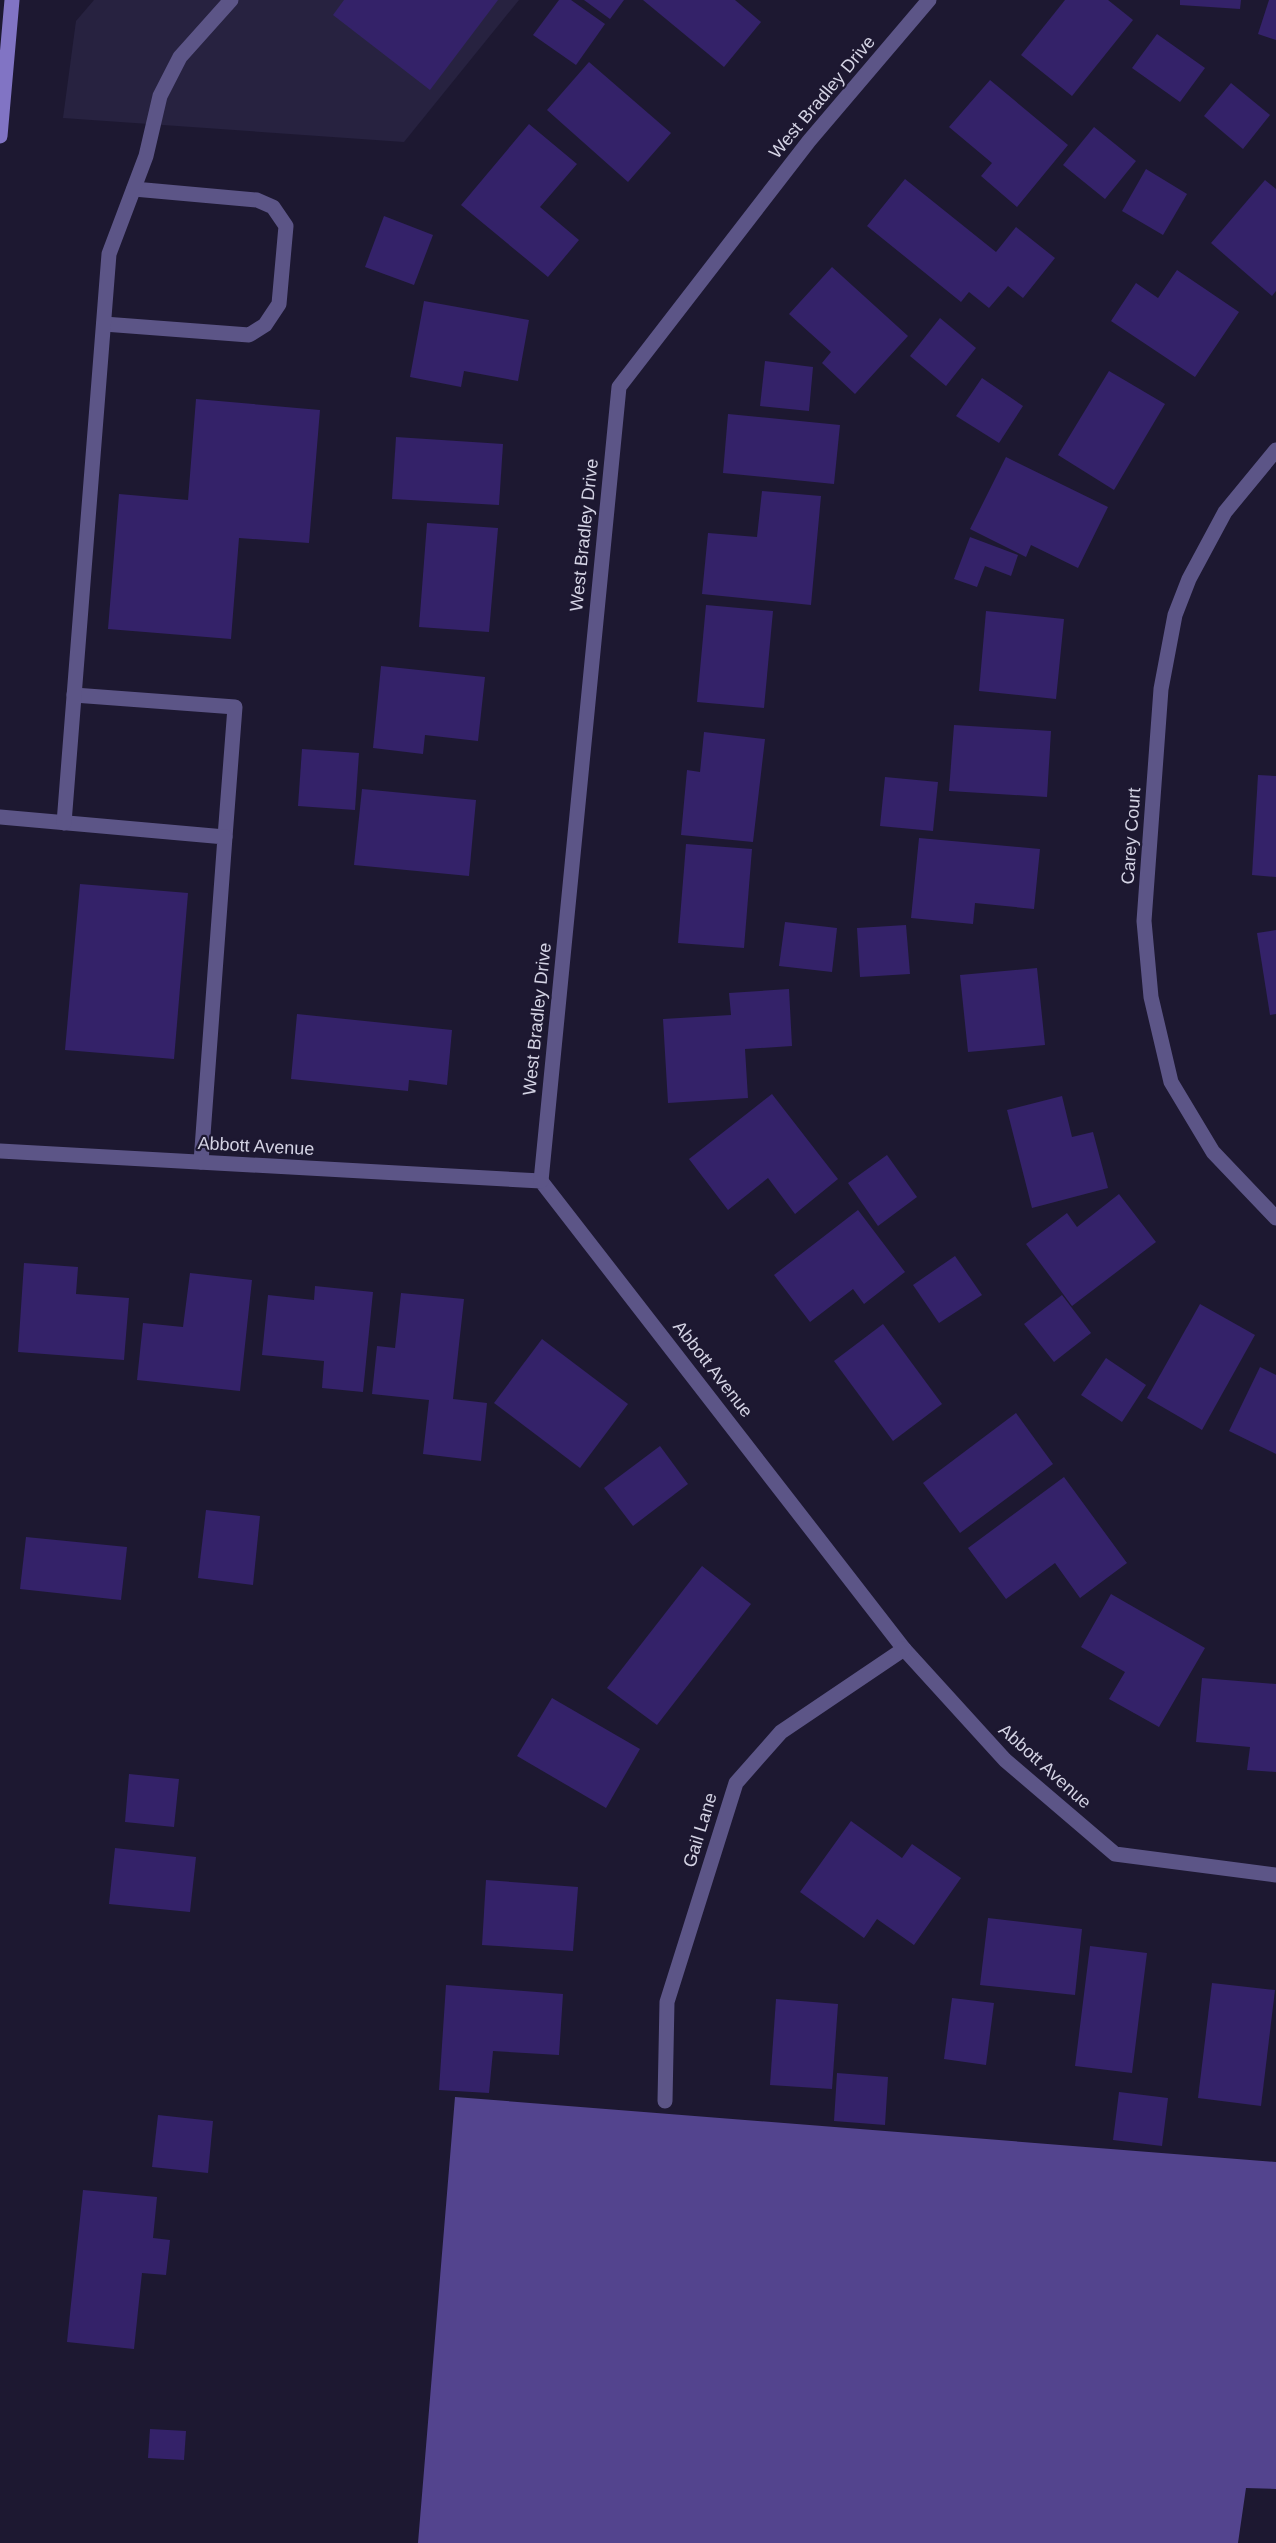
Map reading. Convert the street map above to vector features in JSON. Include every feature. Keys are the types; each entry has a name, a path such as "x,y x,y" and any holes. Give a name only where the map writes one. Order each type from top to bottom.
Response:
{"main road":[{"path":"0,136 12,0"}],"street":[{"path":"64,823 109,255 146,156 160,96 180,57 231,0"},
{"name":"West Bradley Drive","path":"541,1181 619,387 809,141 929,0"},
{"path":"104,324 249,334 265,326 279,303 286,226 273,207 257,200 134,189"},
{"name":"Carey Court","path":"1276,450 1225,512 1189,579 1174,615 1161,689 1144,921 1151,997 1171,1082 1214,1152 1276,1218"},
{"path":"74,695 236,707 201,1162"},
{"path":"0,817 225,837"},
{"name":"Abbott Avenue","path":"0,1151 541,1181 904,1649 1005,1760 1115,1854 1276,1875"},
{"name":"Gail Lane","path":"665,2101 667,2001 736,1783 781,1732 904,1649"}],"shaded area":[{"path":"94,0 519,0 404,142 63,118 76,21"},
{"path":"455,2097 1276,2162 1276,2489 1246,2488 1238,2543 418,2543"}],"building":[{"path":"344,0 498,0 430,90 333,15"},
{"path":"559,0 571,0 605,24 576,65 533,35"},
{"path":"584,0 624,0 610,19"},
{"path":"643,0 735,0 761,22 724,67"},
{"path":"1065,0 1108,0 1133,20 1072,96 1021,55"},
{"path":"1180,0 1241,0 1240,9 1180,5"},
{"path":"1269,0 1276,0 1276,40 1258,34"},
{"path":"1157,34 1205,68 1180,102 1132,68"},
{"path":"589,62 671,133 628,182 547,110"},
{"path":"990,80 1068,145 1017,207 981,176 992,163 949,127"},
{"path":"1231,83 1270,115 1243,149 1204,116"},
{"path":"529,124 577,164 540,207 579,240 548,277 461,205"},
{"path":"1094,127 1136,161 1105,199 1063,165"},
{"path":"1146,169 1187,194 1163,235 1122,211"},
{"path":"905,179 996,252 1016,227 1055,258 1023,298 1008,286 989,308 969,292 961,302 867,226"},
{"path":"1265,180 1276,189 1276,291 1272,296 1211,243"},
{"path":"384,216 433,235 414,285 365,267"},
{"path":"832,267 908,336 855,394 822,363 831,352 789,314"},
{"path":"1177,270 1239,312 1195,377 1111,321 1136,283 1158,298"},
{"path":"424,301 529,320 518,381 464,371 461,387 410,377"},
{"path":"940,318 976,348 946,386 910,356"},
{"path":"765,361 813,367 809,411 760,406"},
{"path":"1109,371 1165,404 1114,490 1058,455"},
{"path":"982,378 1023,406 999,443 956,416"},
{"path":"196,399 320,410 309,543 239,538 231,639 108,629 119,494 188,500"},
{"path":"728,414 840,425 834,484 723,473"},
{"path":"396,437 503,444 499,505 392,499"},
{"path":"1006,457 1108,507 1078,568 1031,545 1026,557 970,529"},
{"path":"762,491 821,496 811,605 702,594 708,533 757,537"},
{"path":"427,523 498,528 489,632 419,627"},
{"path":"970,537 1018,555 1011,576 985,566 977,587 954,579"},
{"path":"706,605 773,611 764,708 697,702"},
{"path":"986,611 1064,619 1056,699 979,691"},
{"path":"381,666 485,677 478,741 425,735 423,754 373,748"},
{"path":"954,725 1051,731 1047,797 949,791"},
{"path":"704,732 765,739 753,842 681,835 687,770 700,772"},
{"path":"302,749 359,753 355,810 298,806"},
{"path":"1258,775 1276,776 1276,877 1252,875"},
{"path":"885,777 938,782 933,831 880,826"},
{"path":"362,789 476,800 469,876 354,865"},
{"path":"919,838 1040,849 1034,909 975,903 973,924 911,918"},
{"path":"686,844 752,849 744,948 678,943"},
{"path":"80,884 188,893 174,1059 65,1050"},
{"path":"785,922 837,928 832,972 779,966"},
{"path":"906,925 910,974 860,977 857,928"},
{"path":"1276,930 1276,1014 1270,1015 1257,933"},
{"path":"1037,968 1045,1045 968,1052 960,975"},
{"path":"789,989 792,1046 745,1049 748,1098 668,1103 663,1019 731,1015 729,993"},
{"path":"297,1014 452,1030 447,1085 409,1080 408,1091 291,1079"},
{"path":"772,1094 838,1179 795,1214 768,1178 728,1210 689,1159"},
{"path":"1062,1096 1072,1137 1093,1132 1108,1188 1032,1208 1007,1110"},
{"path":"887,1155 917,1197 878,1226 848,1183"},
{"path":"1119,1194 1156,1242 1072,1306 1026,1244 1067,1213 1077,1227"},
{"path":"858,1210 905,1272 864,1304 853,1289 810,1322 774,1275"},
{"path":"955,1256 982,1295 939,1323 913,1285"},
{"path":"24,1263 78,1267 76,1294 129,1298 124,1360 18,1352"},
{"path":"190,1273 252,1280 240,1391 137,1380 143,1323 183,1327"},
{"path":"315,1286 373,1292 363,1392 322,1388 324,1361 262,1355 268,1295 314,1300"},
{"path":"401,1293 464,1299 453,1399 487,1403 481,1461 423,1454 429,1400 372,1394 377,1346 395,1348"},
{"path":"1062,1295 1091,1333 1054,1362 1024,1324"},
{"path":"1200,1304 1255,1335 1202,1430 1147,1398"},
{"path":"883,1324 942,1404 893,1441 834,1361"},
{"path":"542,1339 628,1404 580,1468 494,1403"},
{"path":"1106,1358 1146,1385 1122,1422 1081,1395"},
{"path":"1260,1367 1276,1375 1276,1454 1229,1431"},
{"path":"1016,1413 1053,1464 960,1533 923,1483"},
{"path":"660,1446 688,1484 633,1526 604,1488"},
{"path":"1064,1477 1127,1563 1080,1598 1055,1563 1006,1599 968,1548"},
{"path":"206,1510 260,1516 253,1585 198,1578"},
{"path":"26,1537 127,1547 121,1600 20,1589"},
{"path":"702,1566 751,1604 657,1725 607,1688"},
{"path":"1111,1594 1205,1648 1159,1727 1109,1699 1125,1672 1081,1647"},
{"path":"1202,1678 1276,1684 1276,1772 1247,1770 1250,1747 1196,1742"},
{"path":"552,1698 640,1749 606,1808 517,1756"},
{"path":"129,1774 179,1779 174,1827 125,1822"},
{"path":"851,1821 902,1858 912,1844 961,1878 914,1945 877,1919 864,1938 800,1892"},
{"path":"115,1848 196,1857 190,1912 109,1904"},
{"path":"486,1880 578,1887 573,1951 482,1945"},
{"path":"988,1918 1082,1929 1075,1995 980,1985"},
{"path":"1090,1946 1147,1953 1132,2073 1075,2066"},
{"path":"1212,1983 1275,1990 1261,2106 1198,2098"},
{"path":"446,1985 563,1994 559,2055 493,2051 489,2093 439,2090"},
{"path":"952,1998 994,2003 986,2065 944,2059"},
{"path":"776,1999 838,2004 832,2089 770,2085"},
{"path":"837,2073 888,2077 885,2125 834,2121"},
{"path":"1119,2092 1168,2098 1162,2146 1113,2140"},
{"path":"158,2115 213,2121 208,2173 152,2167"},
{"path":"83,2190 157,2197 153,2238 170,2240 166,2275 142,2273 134,2349 67,2342"},
{"path":"150,2429 186,2431 184,2460 148,2458"}]}
